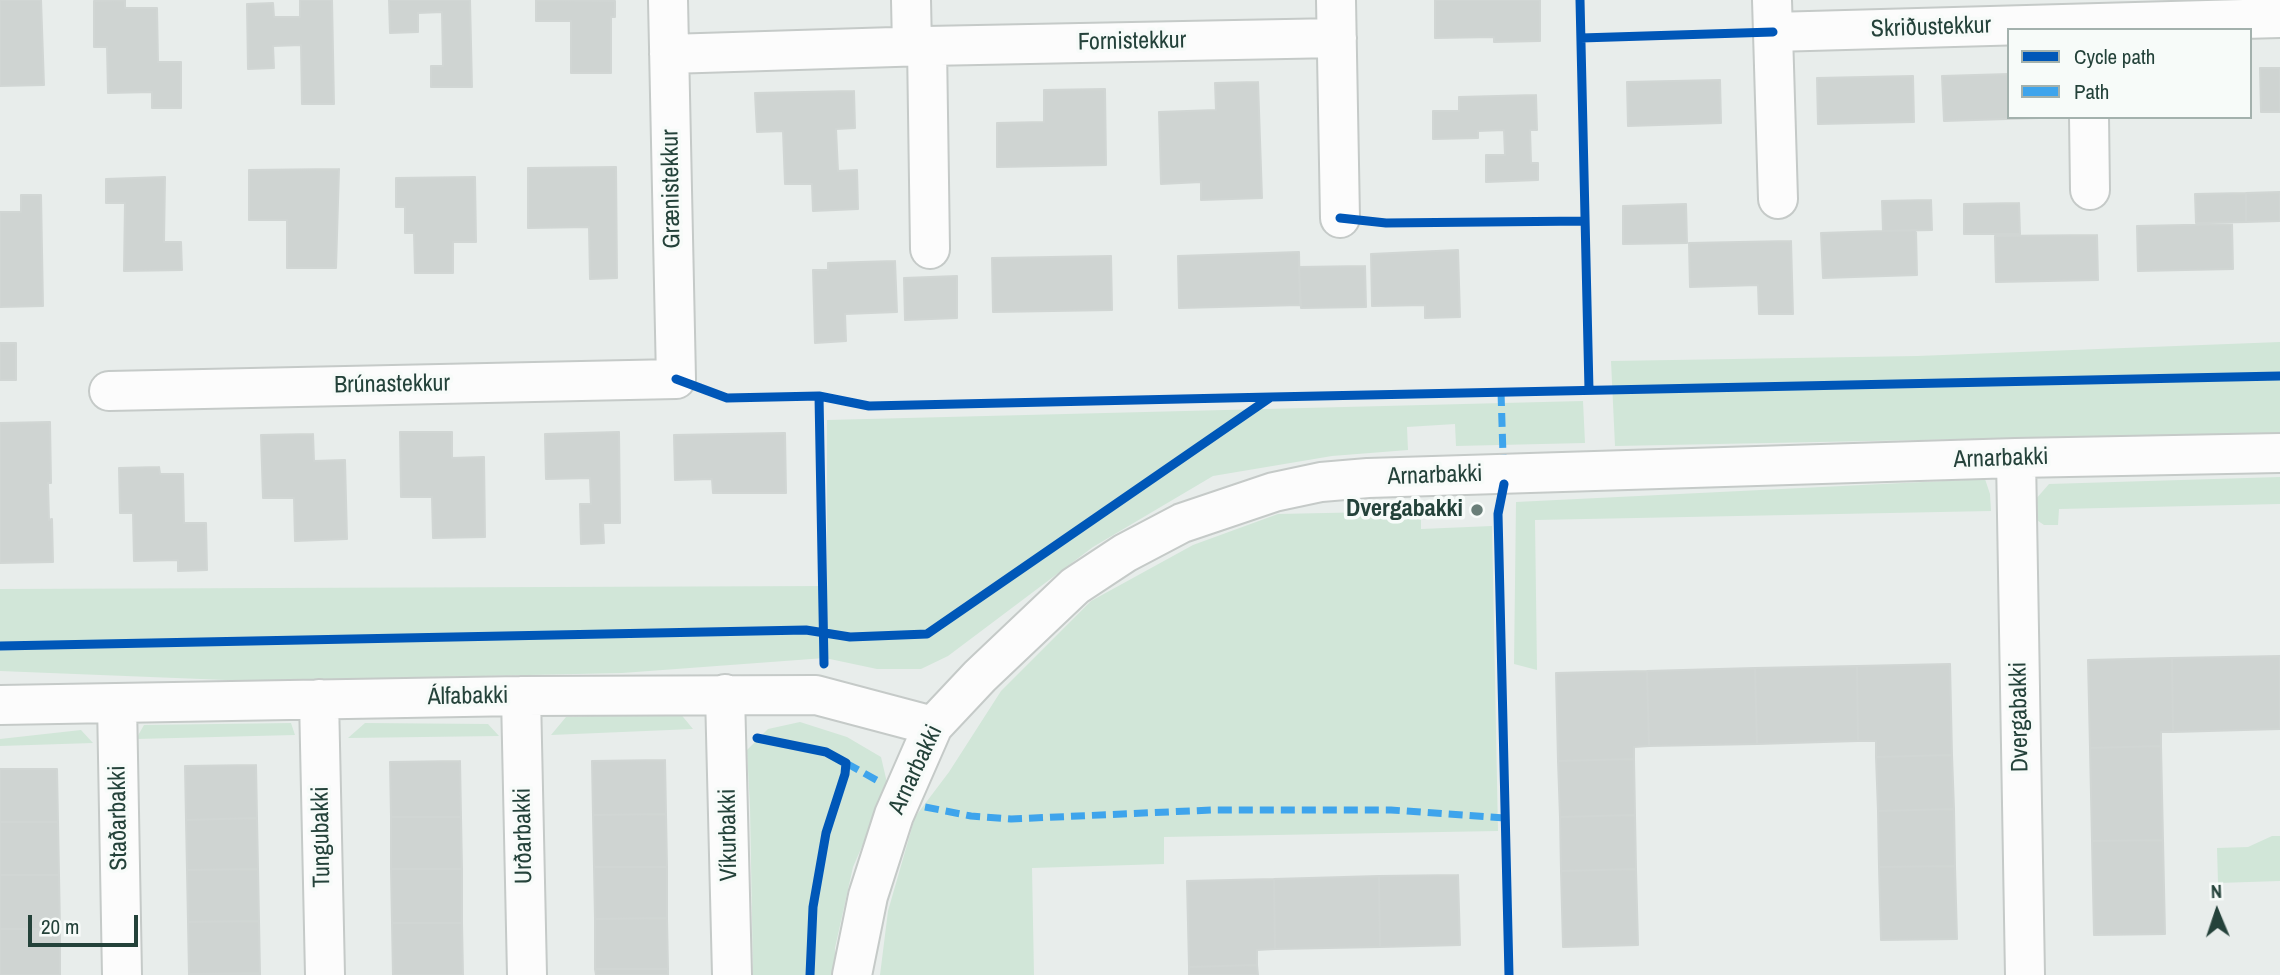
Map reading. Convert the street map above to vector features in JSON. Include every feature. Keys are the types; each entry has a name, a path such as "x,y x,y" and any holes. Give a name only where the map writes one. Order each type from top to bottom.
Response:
{"street":[{"name":"Grænistekkur","path":"668,0 676,379"},
{"path":"911,0 919,46 930,249"},
{"path":"1336,0 1340,218"},
{"name":"Skriðustekkur","path":"1778,199 1772,16 2088,27 2179,10 2280,18"},
{"name":"Fornistekkur","path":"670,54 1337,38"},
{"path":"2089,119 2090,190"},
{"name":"Brúnastekkur","path":"108,391 676,379"},
{"name":"Arnarbakki","path":"852,975 868,896 894,815 933,726 980,676 1075,586 1125,553 1182,523 1274,492 1321,482 1368,478 2016,458 2280,453"},
{"name":"Dvergabakki","path":"2016,458 2025,975"},
{"name":"Víkurbakki","path":"725,694 732,975"},
{"name":"Álfabakki","path":"0,705 521,696 825,696 933,726"},
{"name":"Urðarbakki","path":"521,696 527,975"},
{"name":"Tungubakki","path":"319,699 325,975"},
{"name":"Staðarbakki","path":"117,703 122,975"}],"green space":[{"path":"2280,342 2280,433 1615,446 1611,361 1917,356"},
{"path":"1583,401 1585,443 1456,446 1455,424 1407,427 1408,450 1332,456 1213,476 1093,547 948,656 921,669 877,669 825,658 622,673 251,681 0,671 0,589 827,586 827,420"},
{"path":"2280,477 2280,504 2059,509 2058,525 2044,525 2031,516 2035,500 2049,484"},
{"path":"1985,479 1990,494 1991,511 1535,520 1537,670 1514,664 1516,502"},
{"path":"1421,511 1421,529 1492,526 1498,831 1164,837 1164,864 1032,868 1034,975 880,975 888,911 915,817 949,772 1001,691 1091,601 1193,545 1278,514"},
{"path":"679,712 693,729 551,735 566,717"},
{"path":"800,722 847,737 881,757 888,787 853,867 835,948 835,975 753,975 747,750 768,729"},
{"path":"291,723 295,735 136,739 144,725"},
{"path":"365,723 488,724 499,736 348,738"},
{"path":"81,730 93,743 0,746 0,739"},
{"path":"2272,836 2280,836 2280,881 2218,883 2217,848 2248,847"}],"building":[{"path":"0,0 41,0 44,85 0,86"},
{"path":"125,0 125,8 157,8 158,62 181,62 181,108 152,108 152,92 108,93 107,47 94,47 94,1"},
{"path":"300,0 332,0 334,104 302,104 301,45 273,46 274,68 248,69 247,4 273,3 274,17 300,17"},
{"path":"389,0 470,0 472,87 431,87 431,66 443,66 442,12 418,13 418,32 390,33"},
{"path":"536,0 615,1 615,17 611,17 611,73 571,73 571,21 536,21"},
{"path":"1435,0 1540,0 1540,41 1494,42 1494,37 1435,38"},
{"path":"2260,68 2280,68 2280,112 2261,112"},
{"path":"2007,74 2007,119 1944,121 1942,76"},
{"path":"1913,76 1914,122 1818,124 1817,78"},
{"path":"1720,80 1721,123 1628,126 1627,82"},
{"path":"1258,82 1262,198 1201,200 1201,182 1161,184 1159,112 1216,110 1215,83"},
{"path":"1105,89 1106,165 997,167 997,123 1044,122 1044,90"},
{"path":"854,91 855,128 836,129 838,171 857,170 858,209 813,211 812,184 785,184 783,131 757,132 755,93"},
{"path":"1536,95 1537,130 1530,130 1531,163 1538,163 1538,180 1486,182 1486,155 1505,155 1504,130 1478,131 1478,138 1433,139 1433,111 1459,111 1459,97"},
{"path":"616,167 617,278 590,279 589,227 528,228 528,168"},
{"path":"339,169 336,268 287,268 287,220 249,220 249,170"},
{"path":"165,177 164,242 181,242 182,270 124,271 125,203 106,203 106,179"},
{"path":"475,177 476,242 453,242 453,273 415,273 414,233 405,233 405,207 396,207 396,178"},
{"path":"2280,192 2280,221 2246,222 2246,193"},
{"path":"2246,193 2246,222 2196,223 2195,194"},
{"path":"21,195 41,195 43,306 0,307 0,212 21,212"},
{"path":"1931,200 1932,230 1883,231 1882,201"},
{"path":"2019,203 2020,234 1964,234 1964,204"},
{"path":"1686,204 1687,243 1623,244 1623,206"},
{"path":"2232,224 2233,269 2138,271 2137,226"},
{"path":"1916,230 1917,275 1823,278 1821,233"},
{"path":"2097,235 2098,280 1996,282 1995,236"},
{"path":"1791,241 1793,314 1759,314 1758,285 1690,287 1689,243"},
{"path":"1458,250 1460,317 1425,318 1425,305 1372,306 1371,254"},
{"path":"1299,252 1300,305 1179,308 1178,256"},
{"path":"1111,256 1112,310 993,312 992,258"},
{"path":"895,261 897,312 845,314 846,341 815,343 813,270 828,270 828,263"},
{"path":"1365,266 1366,307 1301,308 1299,267"},
{"path":"957,276 957,318 905,320 904,278"},
{"path":"0,343 16,343 16,380 0,380"},
{"path":"50,422 51,483 48,483 53,562 0,563 0,423"},
{"path":"400,432 452,432 452,458 484,457 485,537 433,538 432,497 401,497"},
{"path":"619,432 620,523 603,523 604,543 581,544 580,504 591,504 590,478 546,479 545,434"},
{"path":"785,433 786,493 713,493 712,479 675,480 674,435"},
{"path":"313,434 314,461 345,460 347,539 295,541 294,498 263,498 261,435"},
{"path":"159,467 160,474 183,474 184,523 206,523 207,570 178,571 178,560 134,561 133,513 120,513 119,468"},
{"path":"2280,656 2280,729 2173,732 2172,658"},
{"path":"2172,658 2173,732 2161,732 2161,746 2090,748 2088,660"},
{"path":"1950,664 1952,755 1876,757 1876,741 1858,741 1857,666"},
{"path":"1857,666 1858,741 1757,744 1755,668"},
{"path":"1755,668 1757,744 1649,746 1647,671"},
{"path":"1647,671 1649,746 1634,747 1634,759 1558,761 1556,673"},
{"path":"2161,746 2163,840 2092,841 2090,748"},
{"path":"1952,755 1954,809 1878,811 1876,757"},
{"path":"1634,759 1635,815 1560,817 1558,761"},
{"path":"665,760 666,814 593,815 592,761"},
{"path":"460,761 461,817 391,817 390,762"},
{"path":"256,765 257,818 186,820 185,766"},
{"path":"0,769 57,769 58,822 0,822"},
{"path":"1954,809 1955,866 1879,867 1878,811"},
{"path":"666,814 667,867 594,867 593,815"},
{"path":"1635,815 1636,869 1561,871 1560,817"},
{"path":"391,817 461,817 462,869 391,869"},
{"path":"257,818 258,869 187,870 186,820"},
{"path":"0,822 58,822 59,875 0,875"},
{"path":"2163,840 2165,934 2094,935 2092,841"},
{"path":"1955,866 1957,939 1881,940 1879,867"},
{"path":"594,867 667,867 667,918 595,919"},
{"path":"258,869 259,921 188,922 187,870"},
{"path":"391,869 462,869 462,923 392,923"},
{"path":"1636,869 1638,945 1563,947 1561,871"},
{"path":"0,875 59,875 60,929 0,929"},
{"path":"1458,875 1460,945 1380,947 1379,876"},
{"path":"1379,876 1380,947 1275,949 1274,879"},
{"path":"1274,879 1275,949 1257,950 1257,965 1189,967 1187,881"},
{"path":"667,918 668,969 595,969 595,919"},
{"path":"259,921 260,973 189,974 188,922"},
{"path":"392,923 462,923 463,975 393,975"},
{"path":"0,929 60,929 60,975 0,975"},
{"path":"1257,965 1258,975 1189,975 1189,967"},
{"path":"595,969 668,969 668,975 596,975"},
{"path":"189,974 260,975 189,975"}],"marked path":[{"path":"1501,392 1503,455"},
{"path":"846,763 878,781"},
{"path":"925,807 971,816 1011,819 1212,810 1391,810 1505,818"}],"cycle path":[{"path":"1580,0 1589,390"},
{"path":"1581,38 1773,32"},
{"path":"1340,218 1386,223 1585,221"},
{"path":"0,646 806,630 850,637 927,634 1271,397 2280,376"},
{"path":"676,379 727,398 819,396 869,406 1271,397"},
{"path":"819,396 824,664"},
{"path":"1504,484 1498,514 1509,975"},
{"path":"757,738 826,752 846,763 826,833 813,907 810,975"}],"place":[{"name":"Dvergabakki","path":"1477,510"}]}
